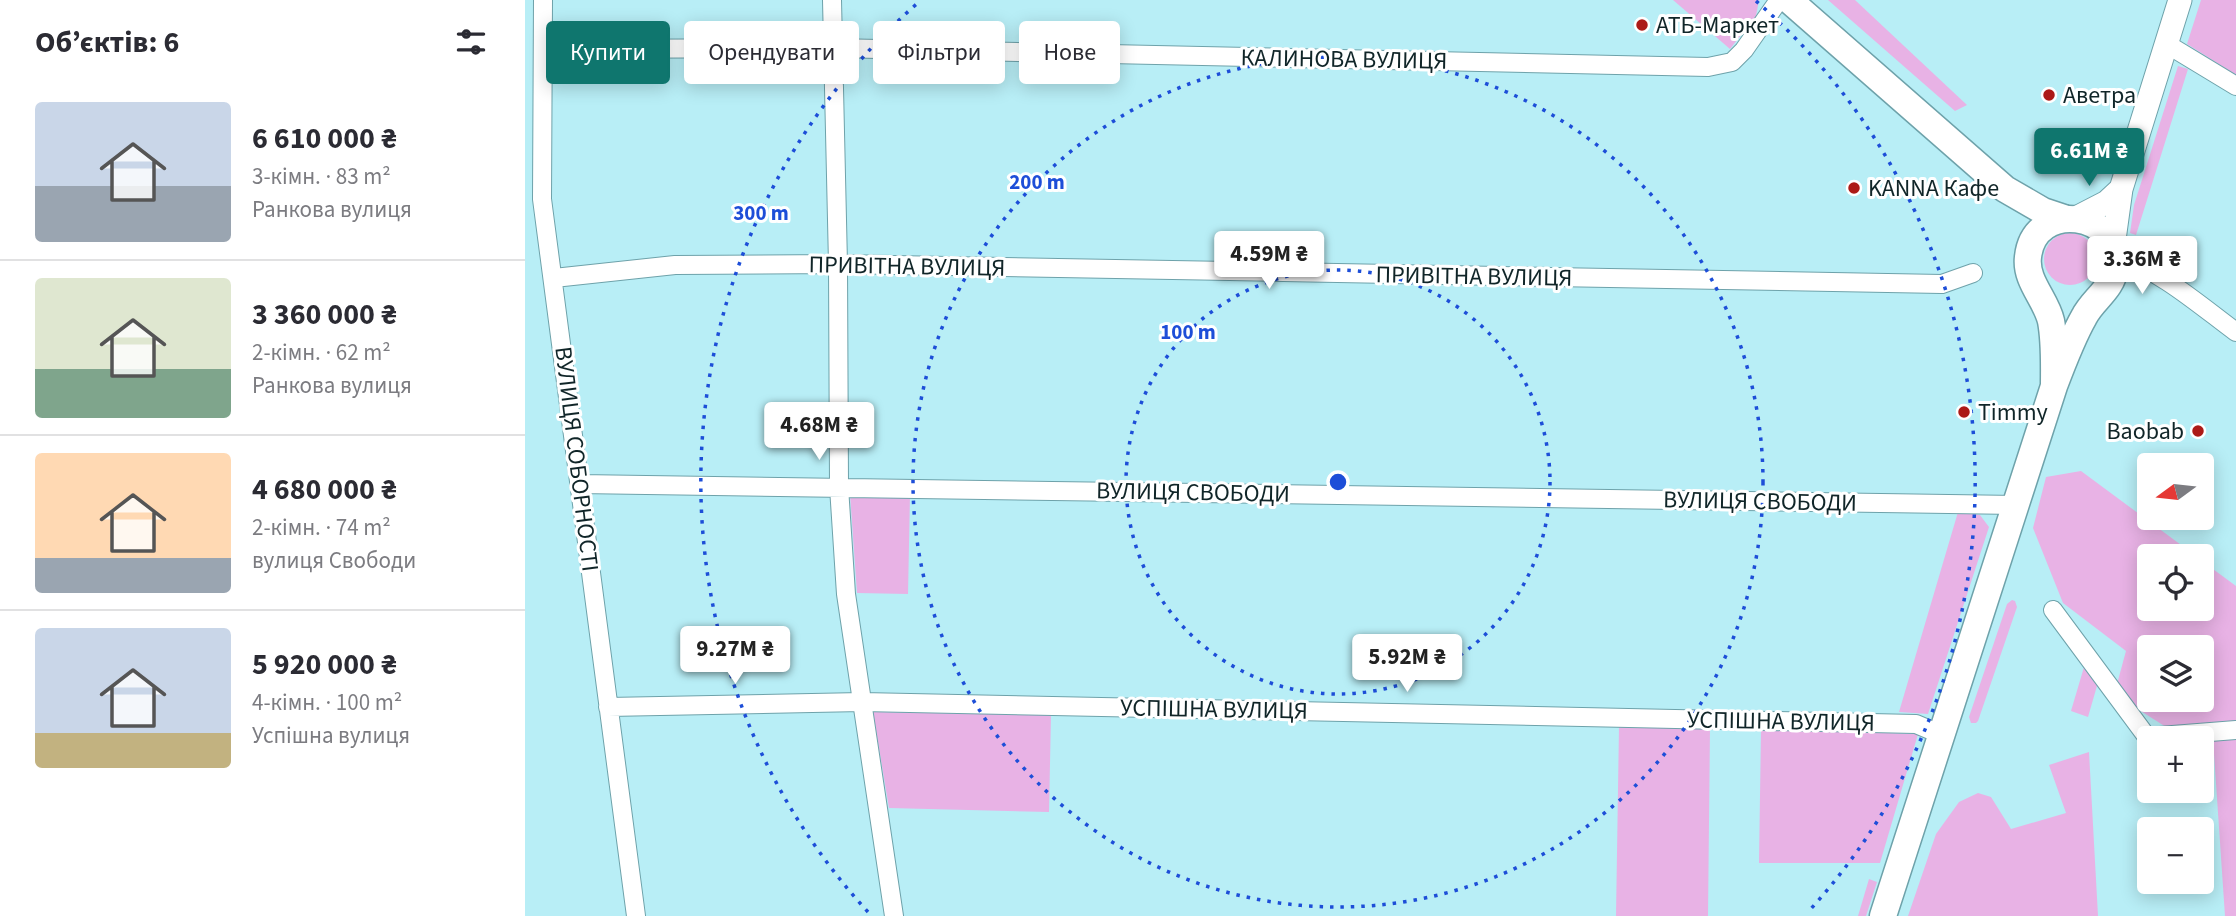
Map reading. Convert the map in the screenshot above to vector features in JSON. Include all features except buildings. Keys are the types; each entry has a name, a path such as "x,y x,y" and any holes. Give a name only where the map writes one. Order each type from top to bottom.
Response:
{"main road":[{"path":"1789,0 2005,189 2043,211 2088,221 2098,227 2109,270 2077,328 2054,386 1883,916"},
{"path":"2005,189 2025,230 2029,247 2028,271 2051,321 2054,386"},
{"path":"2029,247 2043,228 2070,218"},
{"path":"2038,292 2048,300 2070,307 2082,305 2109,270"}],"street":[{"name":"ВУЛИЦЯ СОБОРНОСТІ","path":"543,0 542,199 636,916"},
{"path":"832,0 832,21"},
{"name":"КАЛИНОВА ВУЛИЦЯ","path":"859,49 1707,67 1732,62 1744,50 1779,0"},
{"path":"2180,0 2121,189 2109,270 2174,284 2236,332"},
{"path":"2165,43 2236,86"},
{"name":"КАЛИНОВА ВУЛИЦЯ","path":"543,49 684,49"},
{"path":"834,84 839,486 846,594 894,916"},
{"path":"2070,218 2107,202 2121,189"},
{"name":"ПРИВІТНА ВУЛИЦЯ","path":"554,278 675,265 838,264 1943,284 1973,273"},
{"name":"ВУЛИЦЯ СВОБОДИ","path":"579,484 2017,505"},
{"path":"2053,610 2147,737 2236,730"},
{"name":"УСПІШНА ВУЛИЦЯ","path":"608,708 862,702 1916,724 1942,735"}],"shaded area":[{"path":"1673,0 1759,0 1756,16 1730,49"},
{"path":"1828,0 1855,0 1967,105 1955,111"},
{"path":"2201,0 2236,0 2236,75 2187,44"},
{"path":"2178,66 2188,69 2136,235 2130,233 2134,205"},
{"path":"2070,233 2089,240 2096,259 2089,278 2070,285 2051,278 2044,259 2051,240"},
{"path":"2081,471 2137,512 2137,530 2161,530 2180,544 2137,544 2137,621 2214,621 2214,570 2236,586 2236,722 2164,726 2142,712 2214,712 2214,635 2137,635 2136,708 2117,684 2126,651 2063,603 2033,528 2046,477"},
{"path":"850,494 910,495 908,594 857,593"},
{"path":"1958,512 1980,515 1989,527 1928,714 1899,712"},
{"path":"2012,600 2017,607 1978,721 1971,723 1969,717 2007,604"},
{"path":"2084,667 2099,679 2088,717 2071,711"},
{"path":"873,712 1051,715 1049,812 889,808"},
{"path":"1619,727 1710,728 1708,916 1616,916"},
{"path":"1761,729 1918,734 1880,863 1759,863"},
{"path":"2236,737 2236,916 2225,916 2214,739"},
{"path":"2089,752 2098,916 1908,916 1936,834 1959,802 1978,793 1991,797 2011,829 2066,813 2049,765"},
{"path":"1869,879 1877,882 1866,916 1858,916"}],"place":[{"name":"АТБ-Маркет","path":"1642,25"},
{"name":"Аветра","path":"2049,95"},
{"name":"KANNA Кафе","path":"1854,188"},
{"name":"Timmy","path":"1964,412"},
{"name":"Baobab","path":"2198,431"}]}
